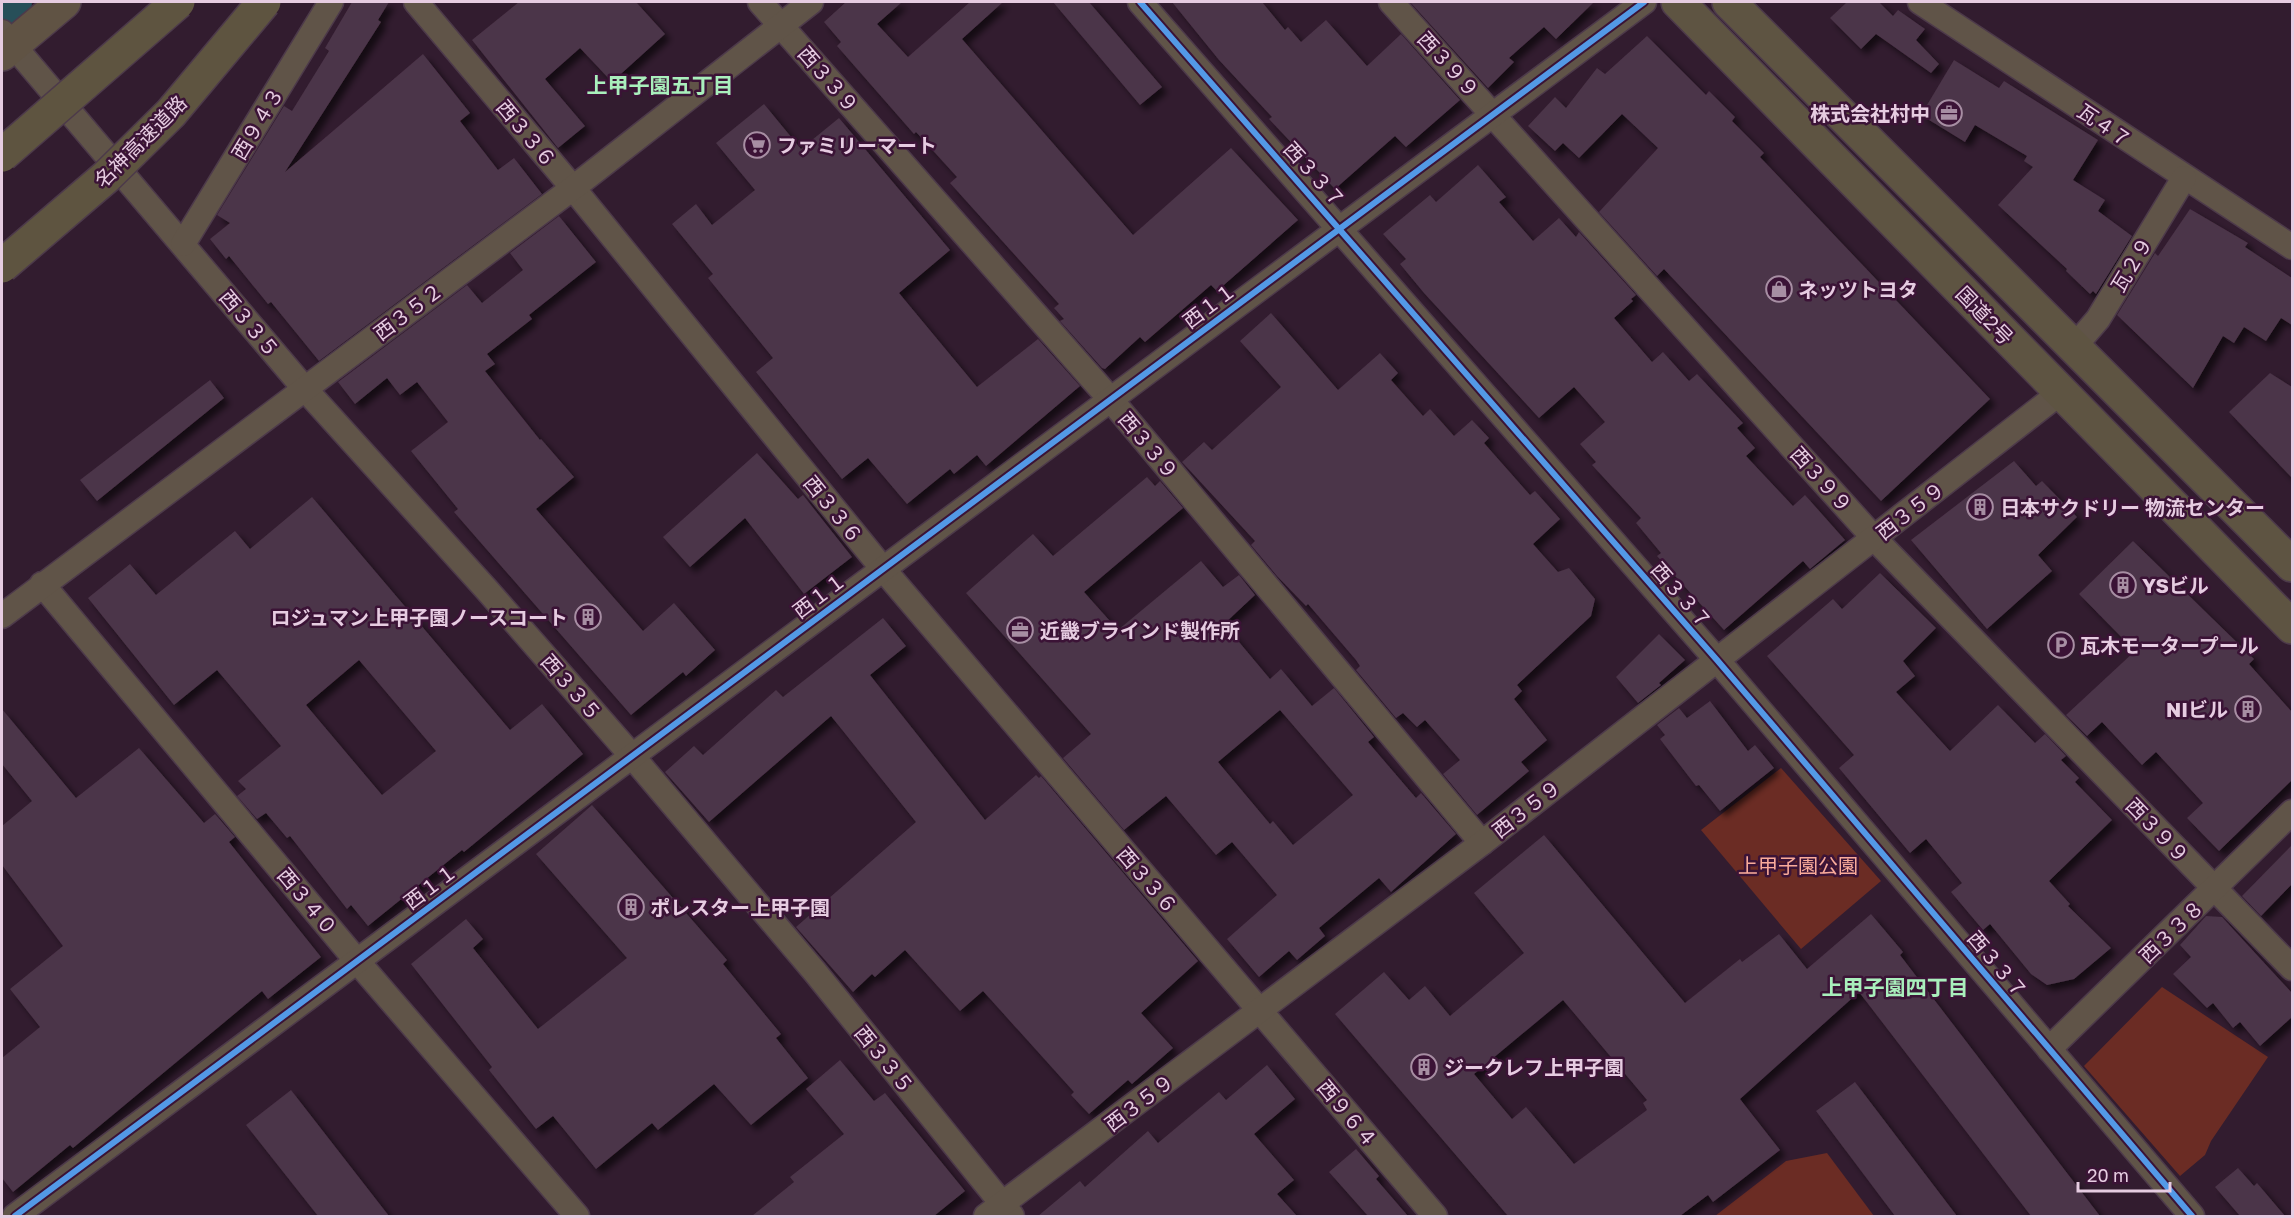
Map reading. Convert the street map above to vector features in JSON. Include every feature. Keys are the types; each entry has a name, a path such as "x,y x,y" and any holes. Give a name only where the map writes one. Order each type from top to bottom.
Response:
{"highway":[{"path":"2,154 178,2"},
{"name":"名神高速道路","path":"2,266 106,177 171,113 264,2"},
{"name":"国道2号","path":"1678,2 2292,627"},
{"name":"国道2号","path":"1731,2 2292,565"}],"main road":[{"path":"5,44 64,2"}],"street":[{"name":"西９４３","path":"183,244 331,2"},
{"name":"西３３６","path":"416,2 573,188 883,568 1260,1011"},
{"name":"西３３９","path":"760,2 1111,400 1482,843"},
{"name":"西３５２","path":"2,616 573,188 811,2"},
{"name":"西３３７","path":"1140,2 1717,660 2192,1216"},
{"name":"西３９９","path":"1391,2 1874,538 2292,968"},
{"name":"西１１","path":"15,1216 1644,2"},
{"name":"瓦４７","path":"1920,2 2292,247"},
{"name":"西３３５","path":"5,44 183,244 304,388 487,590 632,756 815,972 1000,1213"},
{"name":"瓦２９","path":"2074,346 2098,319 2184,177"},
{"name":"西３５９","path":"1000,1213 1260,1011 1482,843 2061,392"},
{"name":"西３４０","path":"42,584 357,960 576,1216"},
{"name":"西３３８","path":"2049,1049 2292,812"},
{"name":"西９６４","path":"1260,1011 1435,1216"}],"green space":[{"name":"上甲子園公園","path":"1781,768 1881,881 1801,949 1701,830"},
{"path":"2162,987 2268,1057 2211,1141 2205,1155 2180,1176 2084,1066"},
{"path":"1827,1153 1874,1216 1715,1216 1786,1161"}],"building":[{"path":"352,2 389,2 378,20 381,22 285,172 423,54 470,113 460,121 498,170 514,158 542,194 319,361 271,302 268,304 229,256 226,259 210,239 230,223 217,215 284,106 292,111 329,51 325,48"},
{"path":"519,2 636,2 665,34 612,82 580,48 545,79 585,126 558,148 472,40"},
{"path":"846,2 902,2 877,24 908,57 970,2 1003,2 962,39 1133,235 1231,148 1298,220 1217,291 1211,285 1145,342 1140,337 1105,369 1102,368 1060,321 1064,319 1054,308 1059,304 950,183 957,177 916,132 914,134 837,46 841,42 824,22"},
{"path":"1053,2 1089,2 1162,87 1140,105"},
{"path":"1172,2 1262,2 1285,30 1288,27 1301,42 1326,20 1367,66 1401,34 1460,100 1406,147 1395,136 1335,189 1269,119 1272,117 1219,60"},
{"path":"1410,2 1594,2 1556,39 1544,27 1509,58 1514,62 1488,88"},
{"path":"1847,2 1879,2 1893,16 1898,10 1925,29 1916,40 1939,64 1931,73 1876,34 1861,49 1830,18"},
{"path":"1647,36 1706,95 1709,91 1735,117 1732,121 1764,153 1760,157 1990,399 1881,501 1664,269 1657,276 1599,212 1658,148 1622,114 1579,158 1563,143 1555,151 1528,126 1555,97 1566,108 1597,68 1605,74"},
{"path":"1954,60 1999,88 2004,81 2098,140 2073,180 2105,200 2098,211 2132,236 2096,294 2093,291 2090,294 2066,271 2067,269 1998,205 2033,167 2024,161 2027,156 1975,125 1965,142 1921,115"},
{"path":"764,104 801,149 839,118 950,250 899,293 977,387 1038,339 1080,386 986,466 977,455 954,474 950,469 907,504 868,458 842,479 756,372 773,358 708,278 713,274 672,224 696,204 712,225 755,190 716,143"},
{"path":"1478,165 1506,197 1499,202 1533,241 1559,218 1576,237 1579,232 1636,295 1631,299 1633,301 1614,318 1652,362 1663,352 1689,381 1697,374 1743,423 1737,428 1755,448 1746,456 1793,506 1805,495 1845,540 1810,569 1803,561 1724,630 1657,556 1661,553 1636,523 1641,518 1592,465 1596,462 1580,444 1605,422 1574,387 1539,418 1424,293 1400,264 1406,259 1383,234 1430,195 1436,202"},
{"path":"2190,209 2248,243 2245,247 2292,278 2292,325 2281,318 2266,341 2244,327 2234,343 2223,336 2193,388 2117,315 2155,253 2158,256"},
{"path":"559,216 596,262 529,315 532,319 487,354 495,364 485,371 540,440 574,477 536,509 643,631 674,603 715,650 686,676 683,672 631,715 454,512 458,509 411,451 448,422 417,382 400,395 387,378 355,404 338,382 467,285 482,303 523,270 510,253"},
{"path":"1271,313 1338,390 1380,353 1398,373 1391,380 1423,416 1430,409 1454,436 1472,420 1489,438 1484,443 1530,495 1535,491 1560,519 1533,544 1558,572 1569,568 1595,599 1591,616 1517,685 1522,691 1514,699 1547,740 1521,762 1529,771 1477,815 1443,774 1460,760 1425,720 1417,727 1403,713 1396,718 1356,670 1360,666 1356,660 1308,604 1306,606 1277,576 1251,545 1255,541 1182,462 1204,442 1212,450 1281,387 1240,341"},
{"path":"2270,373 2292,387 2292,478 2229,412"},
{"path":"210,380 224,398 97,501 80,480"},
{"path":"757,453 798,499 803,495 852,557 804,594 745,518 690,567 663,537"},
{"path":"2014,461 2036,486 2042,481 2077,517 2038,555 2052,571 1987,629 1911,540"},
{"path":"1147,477 1155,486 1160,481 1183,508 1084,592 1118,630 1201,561 1223,587 1239,575 1255,595 1224,624 1270,679 1281,669 1312,706 1334,688 1374,737 1368,742 1416,798 1421,793 1456,834 1391,892 1379,878 1319,928 1325,936 1297,960 1289,951 1259,977 1227,939 1277,895 1232,842 1216,855 1166,796 1124,830 1063,758 1091,734 966,593 1033,534 1053,556","holes":["1280,710 1353,795 1293,845 1273,821 1270,824 1218,762"]},
{"path":"312,497 510,730 542,704 583,754 464,852 462,850 368,926 351,905 347,909 290,836 287,838 266,813 257,819 237,796 246,789 238,781 281,746 217,670 174,705 88,598 130,564 156,595 235,531 250,549","holes":["359,660 436,751 382,795 306,705"]},
{"path":"2133,541 2254,659 2249,664 2292,712 2292,780 2219,851 2187,818 2203,803 2156,752 2142,765 2102,722 2087,736 2066,715 2135,651 2079,594"},
{"path":"1880,573 1936,628 1903,661 1915,676 1896,692 1950,751 1998,705 2035,743 2045,734 2066,756 2061,760 2079,778 2075,782 2112,820 2049,881 2070,904 2068,906 2111,948 2074,979 2047,985 2031,974 1990,924 1983,930 1951,892 1962,883 1926,839 1910,853 1839,768 1854,755 1767,656 1833,599 1842,609"},
{"path":"883,618 906,646 870,675 985,820 1036,775 1039,778 1041,776 1198,961 1141,1013 1173,1048 1132,1084 1128,1080 1089,1114 1071,1095 1074,1092 983,991 960,1011 905,950 875,977 872,974 853,992 796,927 916,822 831,716 709,822 665,772 694,746 703,755 776,690 783,697"},
{"path":"1659,634 1685,660 1659,683 1661,685 1638,703 1616,677"},
{"path":"1710,701 1748,751 1755,745 1774,768 1720,811 1699,785 1696,786 1660,739 1665,735 1657,725 1679,708 1687,718"},
{"path":"2,709 76,798 139,748 204,823 215,814 235,837 229,842 321,957 268,999 262,991 73,1148 70,1145 13,1192 2,1178 2,1058 40,1027 10,989 63,946 2,865 2,826 32,801 2,764"},
{"path":"592,805 727,960 723,964 781,1034 776,1038 808,1078 751,1125 714,1084 658,1130 652,1123 596,1169 553,1116 536,1129 489,1070 492,1067 411,964 466,919 483,939 473,948 538,1029 627,958 536,854"},
{"path":"1544,835 1685,1003 1740,959 1742,962 1779,934 1807,969 1871,914 1903,952 1900,955 2100,1216 2031,1216 1859,992 1740,1099 1780,1150 1713,1202 1708,1195 1680,1216 1508,1216 1335,1014 1384,972 1409,1000 1425,986 1450,1016 1524,953 1474,893","holes":["1563,1000 1647,1100 1643,1103 1647,1110 1574,1164 1526,1107 1512,1119 1474,1074"]},
{"path":"2292,845 2292,884 2261,916 2242,896"},
{"path":"2206,916 2222,917 2292,993 2292,1017 2260,1046 2240,1022 2233,1028 2213,1003 2207,1008 2173,974 2191,957 2180,945"},
{"path":"840,1060 874,1101 885,1093 965,1191 934,1216 752,1216 794,1182 790,1177 844,1134 806,1089"},
{"path":"1267,1065 1295,1099 1254,1134 1294,1180 1277,1194 1297,1216 1038,1216 1080,1181 1085,1187 1148,1131 1158,1143 1219,1092 1226,1100"},
{"path":"1855,1082 1957,1216 1895,1216 1816,1111"},
{"path":"291,1090 389,1216 318,1216 246,1125"},
{"path":"1356,1149 1379,1176 1376,1179 1408,1216 1368,1216 1329,1172"},
{"path":"2238,1168 2254,1186 2257,1183 2285,1216 2240,1216 2215,1187"}],"cycle path":[{"path":"1140,2 1717,660 2192,1216"},
{"path":"15,1216 1644,2"}],"place":[{"name":"株式会社村中","path":"1949,113"},
{"name":"ファミリーマート","path":"757,145"},
{"name":"ネッツトヨタ","path":"1779,289"},
{"name":"日本サクドリー 物流センター","path":"1980,507"},
{"name":"YSビル","path":"2123,585"},
{"name":"ロジュマン上甲子園ノースコート","path":"588,617"},
{"name":"近畿ブラインド製作所","path":"1020,630"},
{"name":"瓦木モータープール","path":"2061,645"},
{"name":"NIビル","path":"2248,709"},
{"name":"ポレスター上甲子園","path":"631,907"},
{"name":"ジークレフ上甲子園","path":"1424,1067"}],"district":[{"name":"上甲子園五丁目","path":"660,85"},
{"name":"上甲子園四丁目","path":"1895,987"}]}
